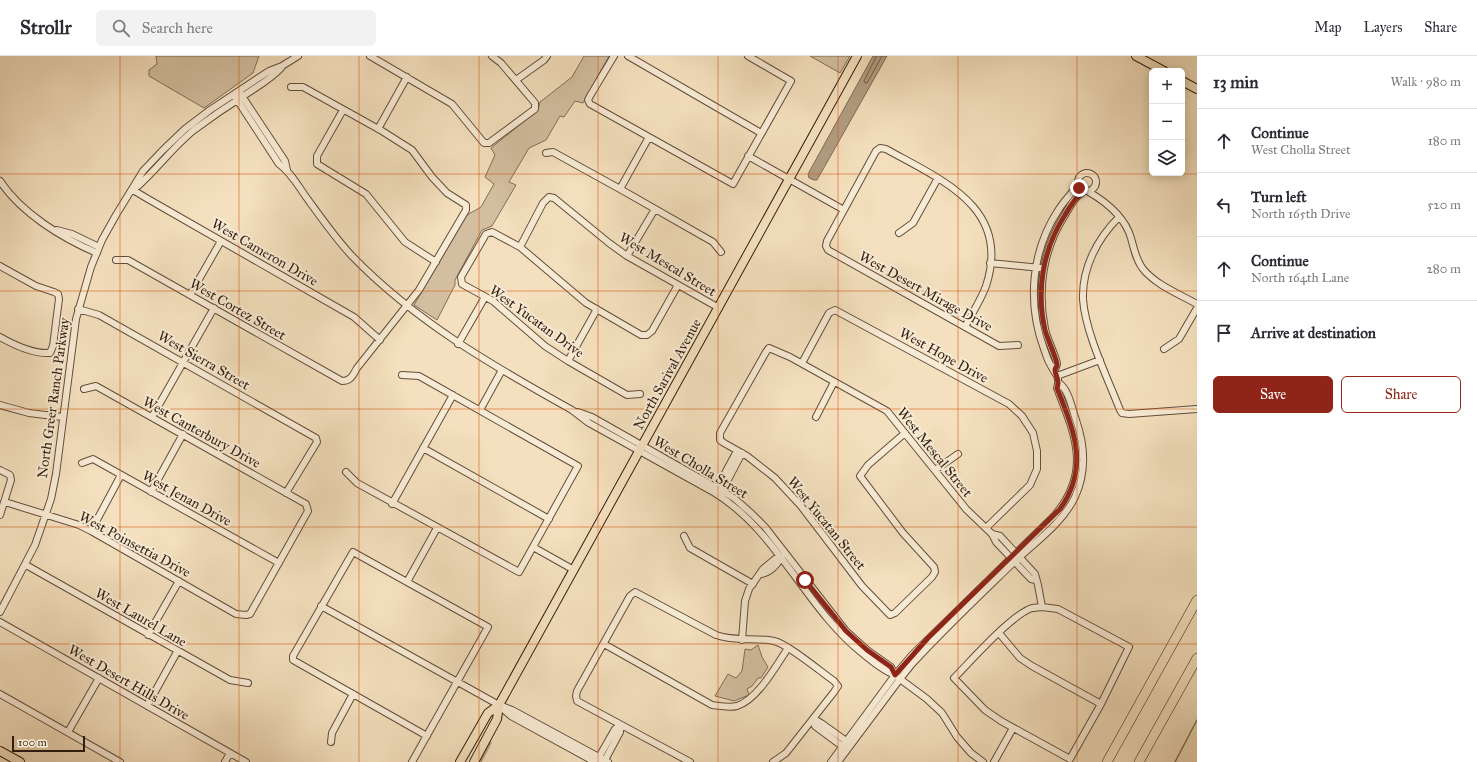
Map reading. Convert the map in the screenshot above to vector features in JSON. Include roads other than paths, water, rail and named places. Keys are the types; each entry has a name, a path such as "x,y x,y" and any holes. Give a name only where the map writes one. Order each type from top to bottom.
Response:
{"highway":[{"path":"1107,762 1197,600"},
{"path":"1139,762 1197,658"}],"main road":[{"name":"North Sarival Avenue","path":"474,762 497,719 499,705 857,56"},
{"path":"1136,56 1158,68"},
{"path":"1185,83 1197,89"},
{"name":"North Sarival Avenue","path":"461,762 488,713 499,705"},
{"path":"0,750 20,762"}],"street":[{"path":"370,56 452,104 484,143 490,144 535,108 535,103 516,80 501,63 492,56"},
{"path":"516,80 544,60 547,56"},
{"path":"614,56 590,96 588,100 590,104 733,184 791,81 748,56"},
{"path":"628,56 762,133"},
{"name":"North Greer Ranch Parkway","path":"0,612 26,565 46,515 56,474 72,337 78,309 87,277 98,250 116,215 133,190 150,175 175,147 194,130 238,96 272,78 282,66 295,57"},
{"path":"378,129 408,77"},
{"path":"291,87 303,87 412,150 432,177 447,192 466,205 466,210 419,290 380,340"},
{"name":"West Cholla Street","path":"238,96 285,161 287,170 309,202 352,256 406,306 458,344 572,410 592,417 641,449 718,492 746,516 846,631 867,650 891,667 897,677 927,699 942,713 956,737 971,753 983,762"},
{"path":"343,110 317,156 317,164 366,194 405,242 436,262"},
{"path":"620,188 649,137"},
{"path":"748,156 844,210 876,151 880,148 886,149 953,187 965,197 976,211 985,225 990,242 989,274 986,287 965,327"},
{"path":"546,153 553,152 620,188 713,242 721,252"},
{"path":"831,762 847,745 928,638 1016,557 1060,509 1068,496 1076,474 1078,458 1076,439 1057,388 1059,383 1056,373 1050,365 1040,339 1034,314 1034,283 1041,247 1052,220 1078,185 1079,176 1087,173 1093,175 1102,200"},
{"path":"899,233 913,223 938,178"},
{"path":"1056,373 1057,364 1045,332 1042,318 1041,288 1044,268 1050,246 1060,223 1074,200 1086,191 1093,190 1096,184"},
{"path":"1,185 29,212 54,229 72,234 98,250"},
{"path":"1078,185 1102,200 1119,217 1125,225 1131,238 1139,264 1144,270 1162,284 1197,304"},
{"name":"West Cameron Drive","path":"133,190 354,316 380,340"},
{"name":"West Mescal Street","path":"520,247 543,203 549,197 554,198 627,256 719,308"},
{"path":"627,256 655,209"},
{"name":"West Desert Mirage Drive","path":"844,210 827,241 826,246 828,250 999,346 1018,345"},
{"path":"1119,217 1109,227 1094,250 1089,263 1083,299 1086,318 1100,360 1120,410 1122,413 1129,414 1197,409"},
{"name":"West Yucatan Drive","path":"520,247 492,232 486,234 461,277 462,284 493,301 545,346 568,361 627,395 640,394"},
{"path":"190,295 221,241"},
{"path":"520,247 586,303 640,335 647,335 652,331 678,285"},
{"name":"West Cortez Street","path":"116,260 128,260 342,382 347,381 380,340"},
{"path":"990,262 1044,268"},
{"path":"0,266 36,286 58,294 59,299 53,346 50,353 43,353 24,348 0,337"},
{"path":"458,344 485,297"},
{"path":"152,417 214,308"},
{"path":"1164,349 1179,339 1197,308"},
{"name":"West Sierra Street","path":"78,309 99,315 316,438 317,442 286,493"},
{"path":"568,361 598,310"},
{"name":"West Hope Drive","path":"802,363 829,313 835,310 1009,404 1022,416 1033,433 1037,451 1037,469 1030,484 986,528"},
{"name":"West Mescal Street","path":"720,440 720,433 769,348 802,363 887,411 966,509 992,534 1000,536 1031,579 1036,580 1042,607"},
{"path":"1056,373 1100,360"},
{"path":"480,410 502,370"},
{"path":"346,472 357,483 392,504 519,572 578,466 419,376 402,375"},
{"path":"816,417 834,382"},
{"name":"West Canterbury Drive","path":"84,389 96,386 306,504 308,511 279,564"},
{"path":"392,504 453,395"},
{"path":"0,405 29,413 62,418"},
{"name":"West Yucatan Street","path":"720,440 770,472 801,506 862,586 890,614 895,613 932,577 935,572 934,568 903,533 860,476 868,465 905,433"},
{"path":"151,492 183,434"},
{"path":"423,448 549,519"},
{"path":"718,492 739,452"},
{"path":"935,470 958,454"},
{"name":"West Jenan Drive","path":"82,463 93,459 279,564"},
{"path":"0,470 10,475 11,480 0,515"},
{"path":"91,531 121,475"},
{"name":"West Poinsettia Drive","path":"5,502 79,525 236,614 246,616 250,614 279,564"},
{"path":"407,582 437,528"},
{"path":"684,536 690,548 753,584"},
{"path":"533,547 574,570"},
{"path":"412,762 427,736 488,627 353,552 321,606 292,660 427,736"},
{"path":"742,640 745,601 753,584 761,574 766,574 779,562 782,556"},
{"name":"West Laurel Lane","path":"26,565 177,652 230,680 248,683"},
{"path":"148,635 180,581"},
{"path":"690,762 577,701 577,691 630,596 635,592 724,638 775,641 788,648 834,681 838,686 814,719 786,753 774,762"},
{"path":"321,606 602,761 620,732 620,725"},
{"path":"1042,607 1058,609 1129,647 1101,704 1070,759 1013,728 985,710 954,678 999,633 1017,617 1032,609 1042,607"},
{"name":"West Desert Hills Drive","path":"0,622 246,762"},
{"path":"999,633 1020,658 1101,704"},
{"path":"604,644 712,705 726,707 736,706 754,695 788,648"},
{"path":"147,706 177,652"},
{"path":"68,732 98,678"},
{"path":"0,694 120,762"},
{"path":"331,742 332,733 354,694"},
{"path":"814,719 815,726 847,745"},
{"path":"994,762 1013,728"},
{"path":"838,762 847,745"},
{"path":"225,762 230,753"}],"water":[{"path":"873,56 887,56 817,180 809,178 808,174"}],"waterway":[{"path":"1175,762 1197,720"},
{"path":"479,762 489,743"}]}
